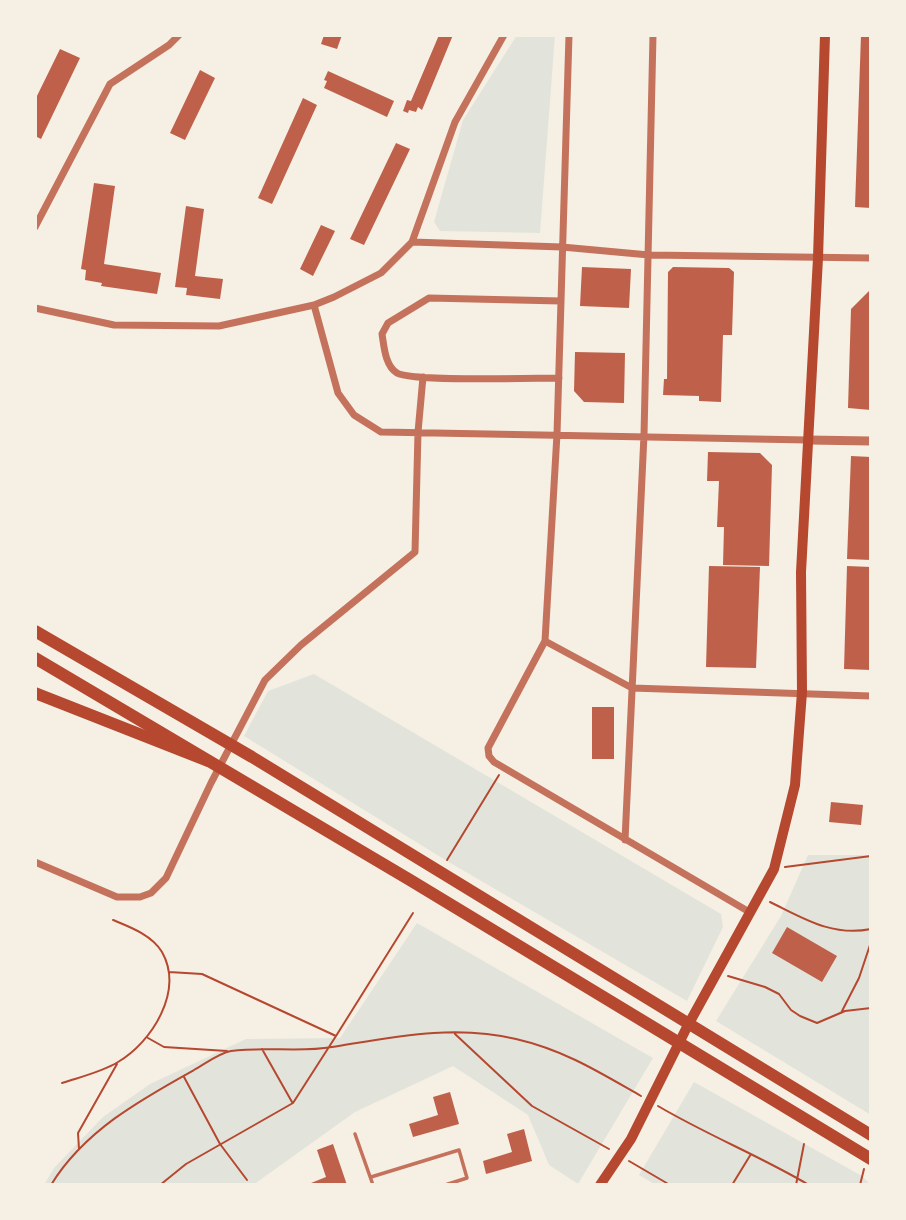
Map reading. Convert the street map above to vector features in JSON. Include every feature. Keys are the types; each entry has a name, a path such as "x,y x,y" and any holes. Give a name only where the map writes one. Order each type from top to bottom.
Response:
{"highway":[{"path":"35,631 252,757 871,1135"},
{"path":"35,658 871,1159"},
{"path":"35,693 204,759"}],"main road":[{"path":"600,1185 621,1156 774,869 795,785 802,692 801,572 818,258 825,35"}],"street":[{"path":"35,227 110,84 169,45 179,35"},
{"path":"35,308 114,325 219,326 314,305 381,273 412,242 455,122 504,35"},
{"path":"569,35 557,434 545,641 488,748 489,756 504,768 751,913"},
{"path":"625,840 644,435 653,35"},
{"path":"412,242 562,247 649,255 871,258"},
{"path":"559,378 423,377 398,374 388,363 382,334 388,323 429,298 561,301"},
{"path":"314,305 338,393 354,415 381,432 644,435 871,442"},
{"path":"35,862 117,897 140,897 151,893 166,878 211,783 265,680 301,645 415,552 418,432 423,377"},
{"path":"545,641 632,688 871,696"}],"lane":[{"path":"355,1134 373,1185"},
{"path":"371,1177 459,1150 467,1178 445,1185"}],"path":[{"path":"447,861 504,768"},
{"path":"774,869 871,856"},
{"path":"760,896 821,928 863,931 871,929"},
{"path":"160,1185 186,1164 293,1103 413,913"},
{"path":"62,1083 117,1063 148,1038 166,1003 169,972 161,950 140,932 113,920"},
{"path":"840,1014 859,978 871,942"},
{"path":"169,972 202,974 336,1036"},
{"path":"718,973 779,994 792,1010 817,1023 853,1009 871,1009 871,992"},
{"path":"148,1038 164,1047 228,1051 327,1048 427,1032 480,1032 516,1039 576,1059 647,1100"},
{"path":"453,1032 532,1106 670,1185"},
{"path":"261,1048 293,1103"},
{"path":"51,1185 60,1169 106,1124 155,1091 228,1051"},
{"path":"79,1149 78,1133 117,1063"},
{"path":"183,1076 220,1144 247,1180"},
{"path":"659,1107 809,1185"},
{"path":"796,1185 804,1144"},
{"path":"732,1185 751,1154"}],"shaded area":[{"path":"517,35 555,35 540,233 440,231 434,222 463,120"},
{"path":"314,674 721,914 723,927 687,1001 447,861 244,736 268,691"},
{"path":"808,855 871,855 871,1115 716,1021 781,916"},
{"path":"417,923 653,1058 578,1184 549,1165 528,1115 453,1066 355,1112 253,1185 44,1185 54,1168 103,1117 150,1084 246,1039 340,1038"},
{"path":"694,1082 862,1176 871,1185 656,1185 639,1175"}],"building":[{"path":"324,35 342,35 337,49 321,44"},
{"path":"439,35 453,35 422,110 418,107 416,112 403,111 407,100 411,101"},
{"path":"861,35 871,35 871,208 855,207"},
{"path":"60,49 80,58 41,139 35,136 35,100"},
{"path":"200,70 215,78 185,140 170,133"},
{"path":"328,71 394,101 387,117 324,88"},
{"path":"303,98 317,105 272,204 258,198"},
{"path":"396,143 410,149 364,245 350,239"},
{"path":"94,183 115,186 104,264 161,273 157,294 101,286 102,283 85,280 86,270 81,269"},
{"path":"186,206 204,209 195,276 223,279 220,299 186,295 187,288 175,287"},
{"path":"321,225 335,231 313,276 300,269"},
{"path":"582,267 631,269 629,308 580,306"},
{"path":"673,267 729,268 734,272 732,335 723,335 721,402 699,401 699,396 663,395 664,379 667,379 668,272"},
{"path":"871,289 871,410 848,408 851,309"},
{"path":"575,352 625,353 624,403 584,402 574,391"},
{"path":"708,452 760,453 772,465 769,566 723,565 724,527 717,527 719,481 707,481"},
{"path":"851,456 871,457 871,560 847,559"},
{"path":"709,566 760,567 756,668 706,667"},
{"path":"847,566 871,567 871,670 844,669"},
{"path":"592,707 614,707 614,759 592,759"},
{"path":"831,802 863,805 861,825 829,822"},
{"path":"787,927 837,956 822,982 772,953"},
{"path":"450,1092 459,1124 413,1137 409,1124 438,1115 433,1097"},
{"path":"524,1129 532,1161 486,1174 483,1161 512,1152 507,1134"},
{"path":"333,1144 347,1185 306,1185 326,1177 317,1150"}]}
